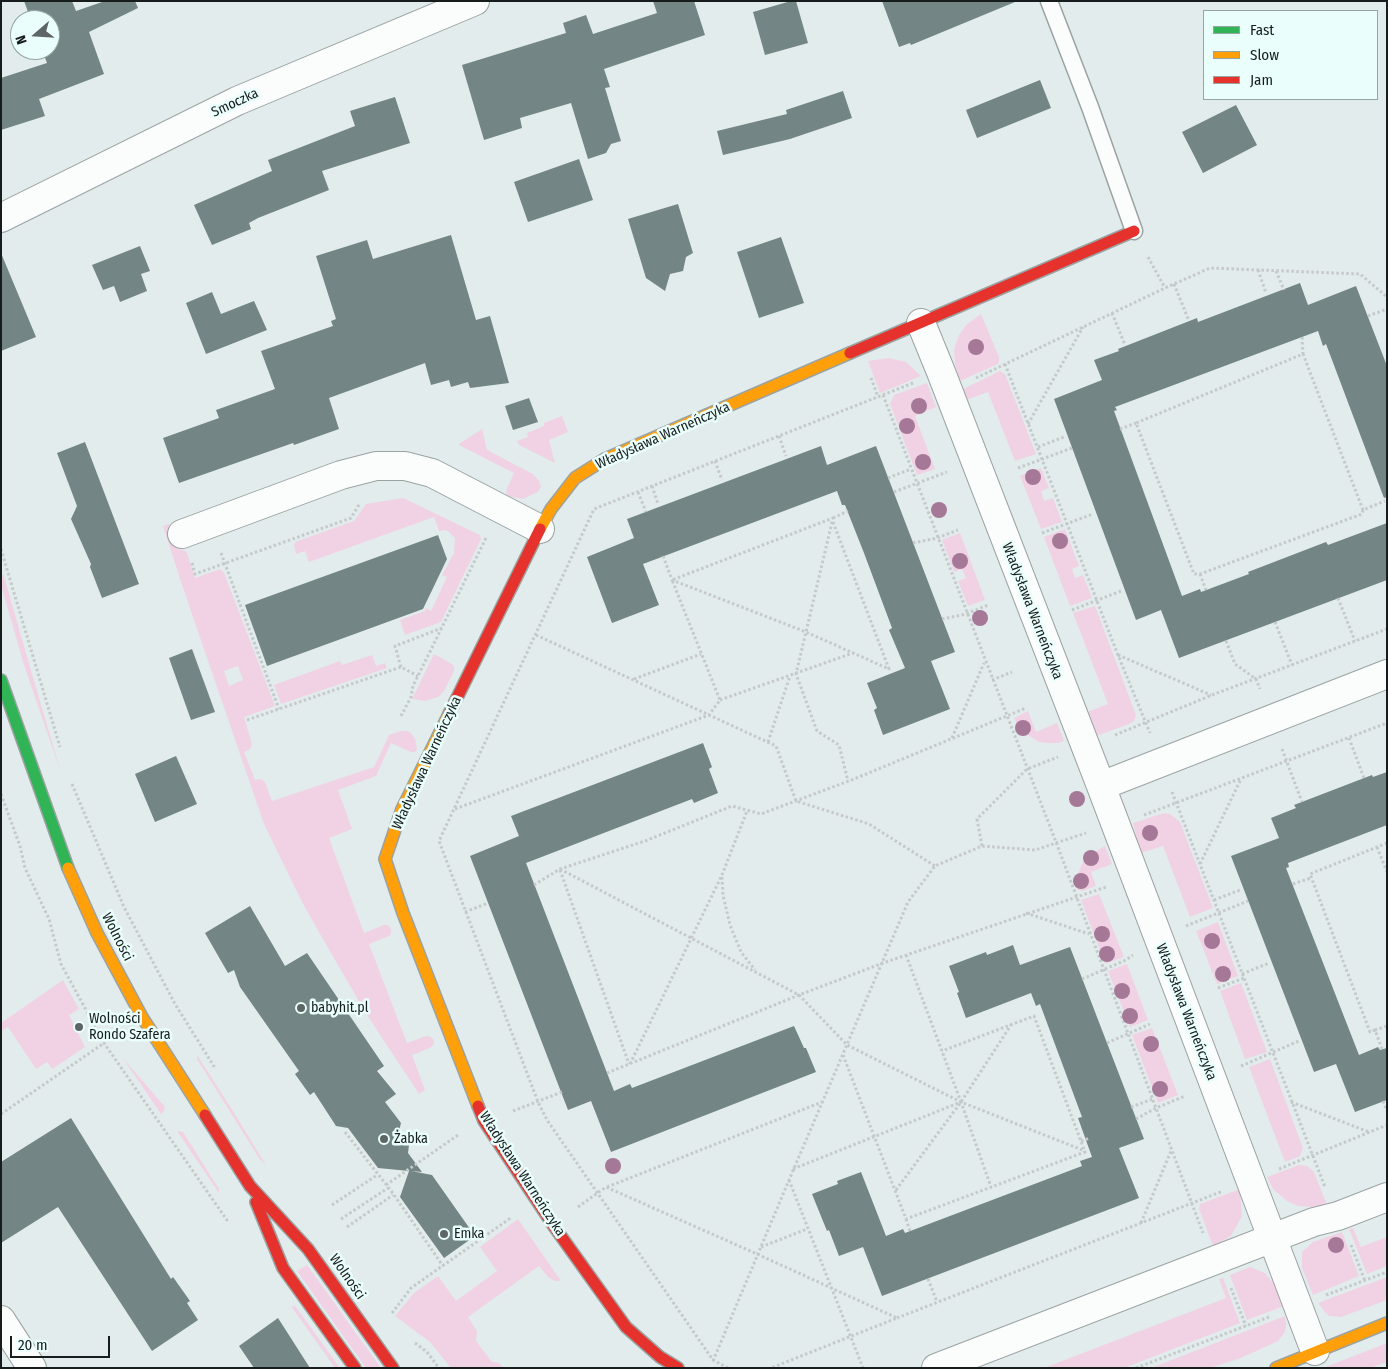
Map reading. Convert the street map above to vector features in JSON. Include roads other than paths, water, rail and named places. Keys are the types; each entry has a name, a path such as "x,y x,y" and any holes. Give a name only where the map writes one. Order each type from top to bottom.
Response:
{"street":[{"name":"Smoczka","path":"1,218 238,101 475,1"},
{"name":"Władysława Warneńczyka","path":"678,1368 660,1357 626,1327 553,1225 484,1121 403,913 385,860 402,809 540,529 551,509 575,478 605,459 1134,231"},
{"name":"Władysława Warneńczyka","path":"921,323 1135,877 1315,1351"},
{"path":"182,534 341,475 376,466 405,466 432,473 540,529"},
{"path":"1100,786 1387,674"},
{"name":"Wolności","path":"1,680 72,880 97,933 142,1017 250,1186 308,1249 393,1368"},
{"name":"Wolności","path":"250,1186 283,1268 355,1368"},
{"path":"936,1368 1271,1239 1387,1197"},
{"path":"1,1320 32,1368"},
{"path":"1276,1368 1387,1323"}],"lane":[{"path":"1049,1 1134,231"}],"place":[{"name":"babyhit.pl","path":"301,1008"},
{"name":"Wolności Rondo Szafera","path":"79,1027"},
{"name":"Żabka","path":"384,1139"},
{"name":"Emka","path":"444,1234"}]}
